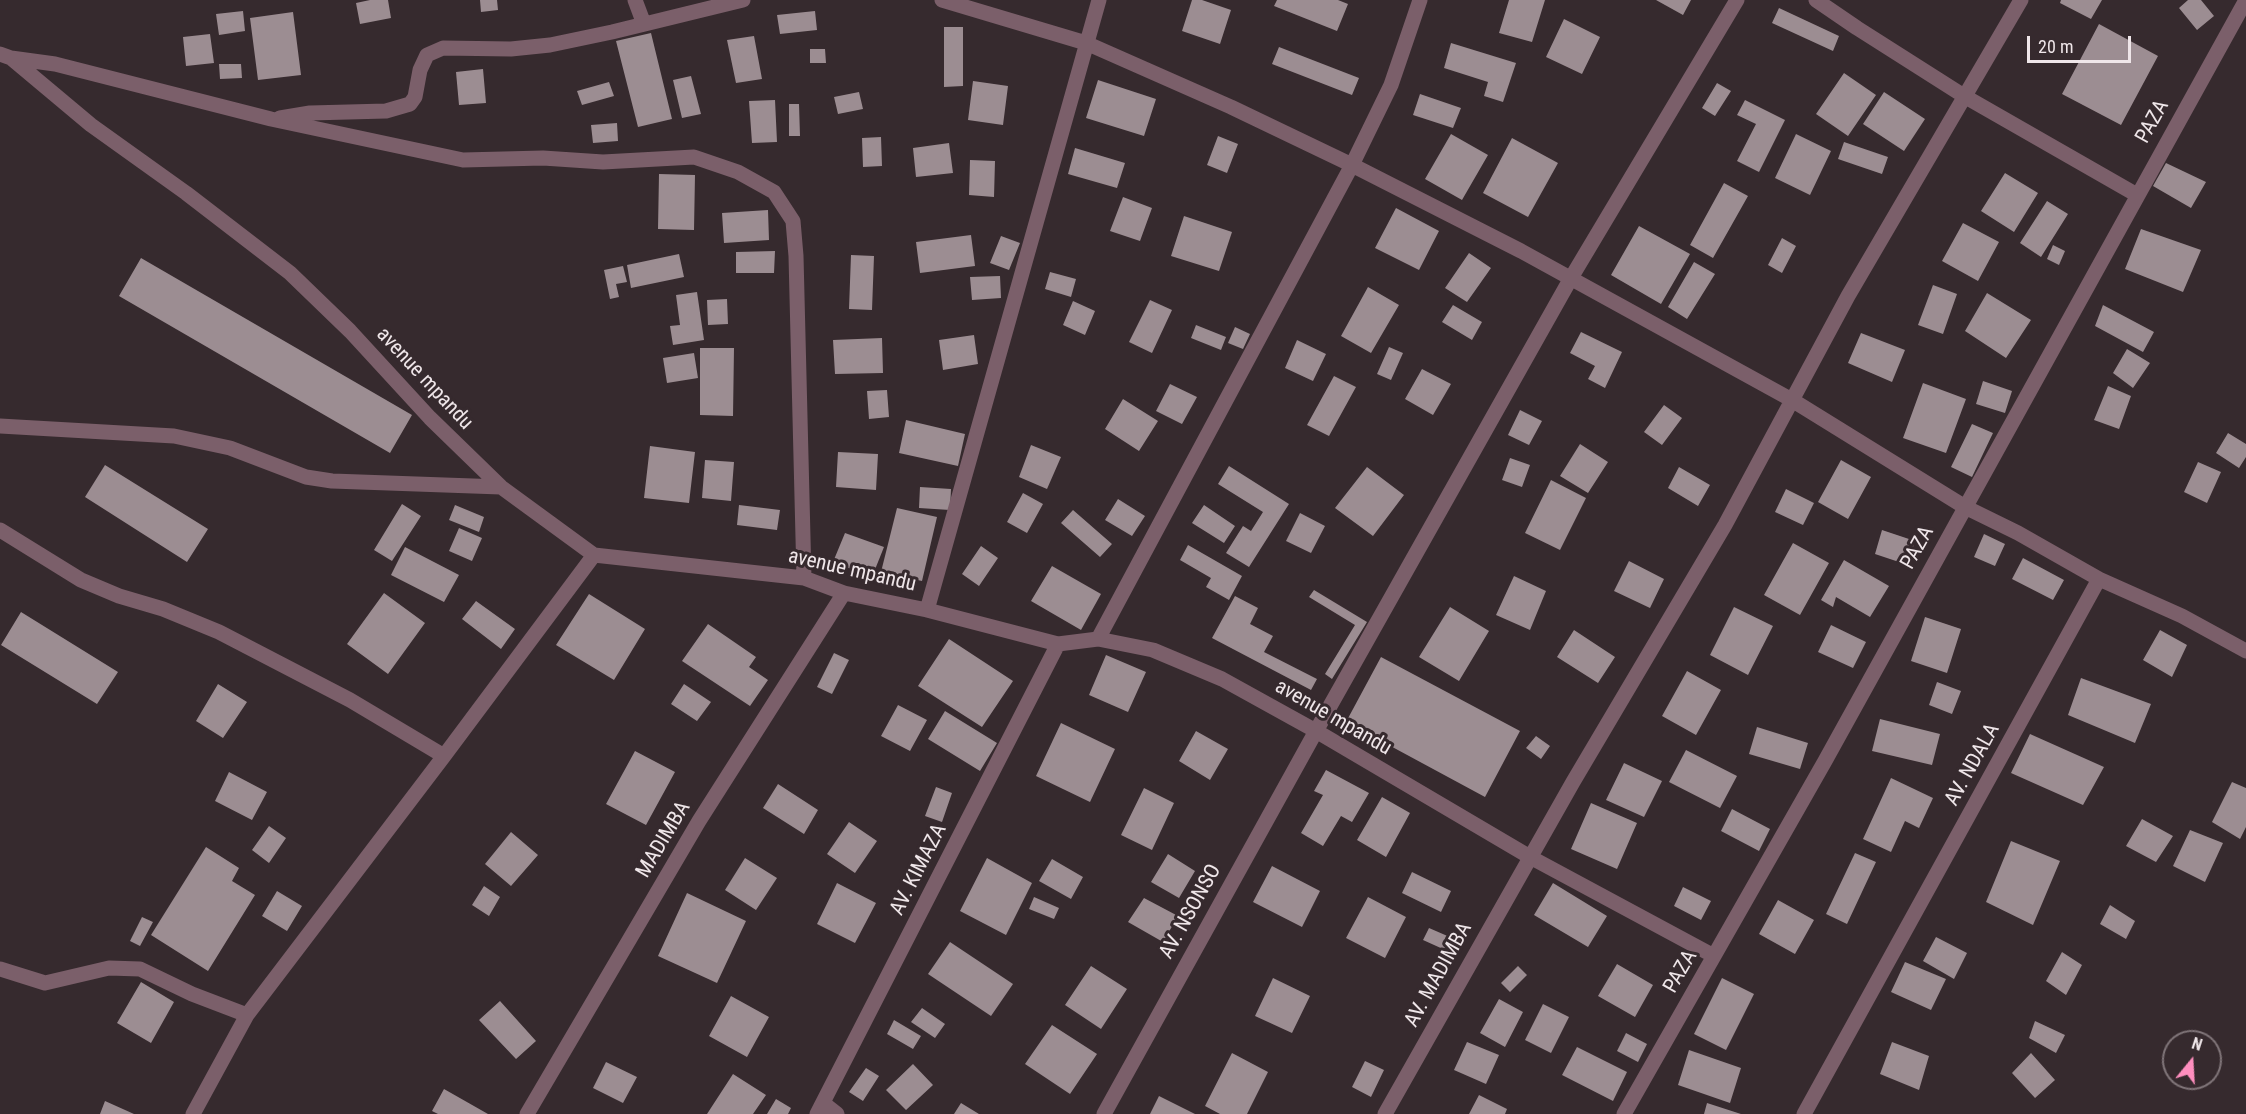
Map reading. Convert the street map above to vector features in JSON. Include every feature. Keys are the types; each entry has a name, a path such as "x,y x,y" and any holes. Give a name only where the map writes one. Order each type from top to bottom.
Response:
{"street":[{"path":"635,0 644,24"},
{"path":"271,119 310,113 386,111 410,104 415,97 420,70 426,55 443,48 511,49 550,45 743,0"},
{"path":"942,0 1086,43 1231,107 1352,165 1521,250 1792,400 1965,507 2018,533 2099,579 2182,616 2246,651"},
{"path":"927,610 1099,0"},
{"path":"1098,639 1352,165 1391,86 1420,0"},
{"name":"AV. NSONSO","path":"1104,1114 1571,278 1737,0"},
{"path":"1816,0 1964,96 2136,195"},
{"name":"AV. MADIMBA","path":"1385,1114 1530,857 1725,525 1848,296 2021,0"},
{"name":"PAZA","path":"1624,1114 1965,507 2246,0"},
{"path":"6,56 55,64 271,119 463,160 543,158 603,162 694,158 738,172 774,192 793,221 796,256 804,578"},
{"name":"avenue mpandu","path":"6,56 91,125 186,193 290,273 350,331 430,418 501,487 594,555 804,578 844,593 927,610 1058,644 1098,639 1153,650 1222,679 1316,731 1530,857 1714,956"},
{"path":"0,426 174,436 230,448 306,477 332,481 501,487"},
{"path":"0,530 81,580 119,596 163,609 219,633 350,700 444,756"},
{"path":"193,1114 247,1015 594,555"},
{"name":"AV. NDALA","path":"1804,1114 2099,579"},
{"name":"MADIMBA","path":"526,1114 699,821 844,593"},
{"name":"AV. KIMAZA","path":"820,1108 1058,644"},
{"path":"0,969 45,982 109,968 140,969 192,994 247,1015"},
{"path":"820,1108 837,1114"}],"building":[{"path":"388,0 391,18 360,24 356,3"},
{"path":"480,0 497,0 498,10 481,12"},
{"path":"1192,0 1202,0 1231,10 1220,44 1182,31"},
{"path":"1277,0 1338,0 1348,4 1337,31 1274,6"},
{"path":"1509,0 1545,0 1532,42 1499,33"},
{"path":"1656,0 1691,0 1683,15"},
{"path":"2061,0 2102,0 2091,19 2060,3"},
{"path":"2188,0 2201,0 2214,16 2197,30 2179,8"},
{"path":"1779,8 1839,36 1833,51 1772,23"},
{"path":"243,11 245,31 219,35 216,14"},
{"path":"815,11 817,30 780,34 777,15"},
{"path":"293,12 301,75 258,80 250,18"},
{"path":"1564,19 1600,37 1582,74 1546,57"},
{"path":"2099,24 2158,56 2121,125 2062,94"},
{"path":"944,27 963,27 963,86 944,87"},
{"path":"651,33 672,119 638,127 616,41"},
{"path":"210,34 214,63 186,66 183,37"},
{"path":"754,36 762,79 736,83 727,40"},
{"path":"1451,43 1516,63 1503,102 1484,96 1488,82 1444,68"},
{"path":"1279,47 1359,78 1352,95 1272,64"},
{"path":"810,49 825,49 826,63 810,63"},
{"path":"219,64 241,64 242,78 220,79"},
{"path":"483,69 486,103 459,105 456,72"},
{"path":"1844,73 1876,95 1848,136 1816,114"},
{"path":"691,76 701,114 682,118 673,80"},
{"path":"1098,80 1156,99 1144,136 1086,118"},
{"path":"973,81 1008,86 1003,125 968,120"},
{"path":"609,82 614,96 582,105 577,91"},
{"path":"1717,83 1731,91 1715,116 1702,108"},
{"path":"859,92 863,109 838,114 834,97"},
{"path":"1884,92 1925,119 1904,151 1863,124"},
{"path":"1420,94 1461,108 1453,128 1413,115"},
{"path":"775,100 777,142 752,143 749,101"},
{"path":"1745,100 1785,120 1759,172 1737,161 1756,124 1737,115"},
{"path":"789,104 799,104 800,136 789,136"},
{"path":"617,123 618,141 593,143 591,125"},
{"path":"1451,134 1488,155 1462,200 1425,179"},
{"path":"1796,134 1831,151 1810,195 1775,178"},
{"path":"1218,136 1238,144 1227,173 1207,165"},
{"path":"881,137 882,166 863,167 862,138"},
{"path":"1512,138 1558,163 1528,217 1483,193"},
{"path":"1844,142 1888,157 1882,174 1838,159"},
{"path":"949,143 953,173 916,177 913,148"},
{"path":"1075,148 1125,163 1117,188 1068,174"},
{"path":"970,160 995,161 994,197 969,195"},
{"path":"2166,163 2206,182 2191,208 2153,186"},
{"path":"2005,173 2038,193 2014,232 1981,211"},
{"path":"659,174 695,175 694,230 658,229"},
{"path":"1724,183 1748,196 1713,258 1690,245"},
{"path":"1123,197 1152,208 1140,241 1110,231"},
{"path":"2047,201 2068,214 2041,257 2020,243"},
{"path":"1396,208 1439,231 1419,270 1375,248"},
{"path":"768,210 769,240 724,243 722,213"},
{"path":"1184,216 1232,232 1219,271 1171,256"},
{"path":"1963,223 1999,242 1978,281 1942,261"},
{"path":"1639,226 1690,254 1661,304 1611,275"},
{"path":"2141,229 2201,250 2183,292 2125,269"},
{"path":"971,235 975,266 920,273 916,242"},
{"path":"1001,236 1020,243 1009,270 990,263"},
{"path":"1782,238 1796,246 1782,273 1768,265"},
{"path":"2053,245 2065,251 2059,265 2047,259"},
{"path":"775,251 774,273 736,273 736,252"},
{"path":"1469,253 1491,268 1467,302 1445,288"},
{"path":"679,254 684,277 631,288 627,265"},
{"path":"851,255 874,256 872,310 849,309"},
{"path":"141,258 412,415 390,453 119,296"},
{"path":"1694,262 1715,274 1687,319 1668,307"},
{"path":"623,266 627,282 616,284 619,297 610,299 604,270"},
{"path":"1050,272 1076,279 1071,297 1045,289"},
{"path":"1000,276 1001,298 972,300 970,277"},
{"path":"1933,285 1957,294 1943,334 1918,325"},
{"path":"1368,287 1399,305 1371,353 1341,336"},
{"path":"697,292 704,340 673,345 670,326 680,325 676,295"},
{"path":"1987,293 2031,320 2006,358 1965,331"},
{"path":"727,299 728,324 708,325 707,300"},
{"path":"1150,300 1172,310 1152,353 1129,342"},
{"path":"1073,301 1095,311 1085,335 1063,325"},
{"path":"1453,305 1482,322 1472,340 1442,322"},
{"path":"2103,305 2154,332 2143,352 2095,326"},
{"path":"1196,325 1226,337 1221,350 1191,338"},
{"path":"1235,327 1250,334 1243,349 1228,343"},
{"path":"1581,332 1622,352 1605,388 1588,379 1595,366 1570,353"},
{"path":"1861,333 1905,350 1892,382 1848,363"},
{"path":"974,335 978,364 943,370 939,340"},
{"path":"882,338 883,373 835,374 833,340"},
{"path":"1297,340 1326,354 1313,381 1285,368"},
{"path":"1389,347 1403,353 1391,380 1377,374"},
{"path":"700,348 734,348 733,416 700,415"},
{"path":"2127,349 2150,363 2133,388 2113,373"},
{"path":"694,353 698,378 667,383 663,358"},
{"path":"1422,369 1451,384 1433,415 1405,399"},
{"path":"1334,376 1356,387 1329,436 1307,425"},
{"path":"1983,381 2012,391 2005,413 1976,404"},
{"path":"1923,383 1966,399 1946,453 1903,438"},
{"path":"1170,384 1197,397 1182,424 1156,411"},
{"path":"2108,386 2131,396 2119,429 2094,420"},
{"path":"887,390 889,417 869,419 867,391"},
{"path":"1123,399 1158,421 1139,451 1105,429"},
{"path":"1664,405 1682,418 1662,445 1644,432"},
{"path":"1520,410 1542,421 1529,445 1508,435"},
{"path":"906,420 965,434 958,466 899,453"},
{"path":"1972,424 1993,433 1972,477 1951,467"},
{"path":"2228,433 2246,444 2246,457 2239,468 2216,453"},
{"path":"1580,444 1608,462 1588,493 1560,476"},
{"path":"1031,445 1061,457 1047,489 1019,477"},
{"path":"650,446 695,452 689,503 644,498"},
{"path":"838,452 878,454 876,490 836,487"},
{"path":"1510,458 1530,465 1522,487 1502,480"},
{"path":"705,460 734,462 731,501 702,498"},
{"path":"1841,460 1871,477 1848,519 1818,502"},
{"path":"2198,462 2221,472 2207,503 2184,492"},
{"path":"105,465 208,529 187,562 85,497"},
{"path":"1229,466 1289,504 1249,567 1226,553 1243,526 1251,531 1263,512 1218,484"},
{"path":"1367,467 1404,495 1373,536 1335,508"},
{"path":"1679,467 1710,485 1698,506 1668,488"},
{"path":"1551,480 1586,498 1560,550 1525,533"},
{"path":"920,487 951,489 950,510 919,508"},
{"path":"1786,489 1814,503 1803,525 1775,512"},
{"path":"1023,493 1043,504 1027,533 1007,522"},
{"path":"1118,499 1145,516 1132,536 1105,520"},
{"path":"402,504 421,516 392,561 374,550"},
{"path":"455,505 484,517 479,532 449,520"},
{"path":"739,505 780,510 777,530 737,525"},
{"path":"1204,505 1235,526 1224,543 1192,523"},
{"path":"897,508 937,517 922,581 881,572"},
{"path":"1073,510 1112,544 1100,557 1061,523"},
{"path":"1300,513 1325,526 1311,553 1286,541"},
{"path":"459,528 482,538 472,561 449,551"},
{"path":"1882,530 1915,541 1908,565 1875,554"},
{"path":"845,533 884,547 872,577 833,562"},
{"path":"1984,534 2005,544 1995,566 1974,557"},
{"path":"1793,543 1829,563 1800,615 1764,595"},
{"path":"1188,545 1242,576 1229,600 1206,587 1211,578 1180,560"},
{"path":"981,546 998,558 979,586 962,574"},
{"path":"405,547 459,575 444,602 391,575"},
{"path":"2023,558 2064,580 2053,600 2012,579"},
{"path":"1844,560 1889,586 1870,617 1836,597 1833,607 1821,600"},
{"path":"1629,561 1664,579 1650,608 1614,591"},
{"path":"1052,566 1101,594 1081,630 1031,601"},
{"path":"1514,576 1546,591 1530,630 1496,615"},
{"path":"1314,590 1367,622 1332,679 1325,674 1355,625 1309,597"},
{"path":"384,593 425,623 388,674 347,644"},
{"path":"589,594 645,629 614,680 556,645"},
{"path":"1235,596 1258,608 1250,624 1273,636 1264,652 1317,679 1311,690 1212,638"},
{"path":"476,601 515,629 501,649 462,619"},
{"path":"1450,607 1489,631 1459,681 1419,657"},
{"path":"1734,607 1773,626 1748,675 1710,655"},
{"path":"21,612 118,672 97,704 1,645"},
{"path":"1925,617 1961,629 1947,673 1911,661"},
{"path":"708,624 756,657 749,667 768,680 750,706 682,661"},
{"path":"1831,625 1866,642 1853,668 1818,652"},
{"path":"1574,630 1615,657 1598,683 1557,657"},
{"path":"2160,630 2187,645 2172,677 2143,660"},
{"path":"949,639 1013,681 982,727 918,686"},
{"path":"834,653 849,660 832,694 817,687"},
{"path":"1106,655 1146,672 1128,712 1089,695"},
{"path":"1381,657 1520,731 1485,797 1346,722"},
{"path":"1687,671 1721,690 1696,735 1662,716"},
{"path":"2081,678 2151,704 2135,743 2068,715"},
{"path":"1937,682 1961,691 1952,714 1929,705"},
{"path":"218,684 247,702 223,738 196,721"},
{"path":"684,684 711,702 697,721 671,704"},
{"path":"898,705 927,720 910,751 881,736"},
{"path":"945,711 997,743 980,771 928,739"},
{"path":"1880,719 1940,734 1932,765 1872,751"},
{"path":"1061,723 1115,749 1090,802 1036,776"},
{"path":"1757,727 1808,743 1800,769 1749,754"},
{"path":"1196,731 1228,749 1210,780 1179,761"},
{"path":"2030,734 2104,767 2083,805 2011,773"},
{"path":"1536,736 1550,746 1541,759 1526,748"},
{"path":"1686,750 1737,776 1720,808 1669,782"},
{"path":"635,751 675,772 646,825 606,804"},
{"path":"1624,763 1662,781 1644,817 1606,800"},
{"path":"1326,770 1369,793 1352,822 1341,816 1323,846 1301,833 1323,795 1314,791"},
{"path":"229,772 267,792 252,820 215,801"},
{"path":"1891,778 1933,798 1919,828 1905,821 1891,852 1863,839"},
{"path":"2232,782 2246,788 2246,827 2240,839 2212,822"},
{"path":"778,784 818,810 804,834 763,808"},
{"path":"936,787 952,793 942,822 925,816"},
{"path":"1144,788 1174,803 1152,850 1121,835"},
{"path":"1382,797 1410,813 1386,857 1357,840"},
{"path":"1591,803 1637,823 1617,869 1571,849"},
{"path":"1732,809 1770,829 1759,851 1721,831"},
{"path":"2142,819 2173,836 2156,862 2126,846"},
{"path":"849,822 877,841 855,873 827,854"},
{"path":"269,826 286,838 269,863 252,850"},
{"path":"2190,830 2223,843 2205,882 2173,866"},
{"path":"511,832 538,855 511,886 485,864"},
{"path":"2011,841 2060,861 2033,925 1986,902"},
{"path":"206,847 239,868 232,881 255,895 208,971 151,935"},
{"path":"1855,853 1876,862 1847,924 1826,914"},
{"path":"1168,854 1195,871 1179,898 1151,882"},
{"path":"745,858 777,878 756,910 725,890"},
{"path":"987,858 1032,883 1006,935 960,911"},
{"path":"1052,859 1083,877 1071,899 1039,881"},
{"path":"1272,866 1320,891 1302,927 1253,902"},
{"path":"1412,872 1451,891 1441,912 1402,893"},
{"path":"837,883 876,903 855,943 817,924"},
{"path":"1553,883 1607,916 1588,947 1534,915"},
{"path":"484,886 500,897 489,916 472,905"},
{"path":"1683,887 1711,901 1701,920 1674,906"},
{"path":"277,891 302,906 287,931 262,916"},
{"path":"687,893 746,921 717,983 658,956"},
{"path":"1034,897 1059,908 1054,919 1029,909"},
{"path":"1368,897 1406,917 1385,958 1346,938"},
{"path":"1144,898 1178,916 1163,942 1128,922"},
{"path":"1778,900 1814,920 1795,954 1759,934"},
{"path":"2110,905 2135,921 2126,939 2100,924"},
{"path":"142,917 153,922 140,946 130,941"},
{"path":"1429,928 1459,941 1454,954 1423,940"},
{"path":"1936,937 1967,953 1954,979 1923,961"},
{"path":"950,942 1013,984 991,1016 928,974"},
{"path":"2062,952 2082,965 2066,995 2046,981"},
{"path":"1905,962 1946,979 1931,1010 1891,992"},
{"path":"1617,964 1653,985 1635,1017 1598,996"},
{"path":"1091,966 1127,989 1101,1029 1065,1005"},
{"path":"1518,966 1527,975 1510,992 1501,983"},
{"path":"1273,978 1310,996 1292,1033 1255,1016"},
{"path":"1722,978 1754,994 1726,1050 1694,1034"},
{"path":"141,982 174,1002 151,1043 117,1023"},
{"path":"731,996 769,1017 747,1057 709,1036"},
{"path":"1499,999 1523,1012 1505,1047 1480,1033"},
{"path":"500,1001 536,1041 516,1059 479,1020"},
{"path":"1543,1004 1569,1017 1551,1053 1525,1040"},
{"path":"922,1008 945,1024 935,1038 911,1022"},
{"path":"894,1020 921,1036 913,1049 887,1034"},
{"path":"2035,1021 2065,1035 2056,1053 2029,1038"},
{"path":"1052,1025 1097,1054 1070,1094 1025,1064"},
{"path":"1626,1033 1647,1044 1638,1062 1617,1051"},
{"path":"1467,1042 1499,1055 1486,1084 1454,1070"},
{"path":"1892,1042 1929,1056 1919,1090 1880,1074"},
{"path":"1577,1047 1627,1072 1613,1101 1562,1075"},
{"path":"1689,1050 1741,1068 1730,1103 1678,1085"},
{"path":"1232,1053 1268,1072 1247,1114 1220,1114 1205,1106"},
{"path":"2031,1053 2055,1080 2035,1098 2012,1073"},
{"path":"1365,1061 1384,1070 1371,1097 1352,1087"},
{"path":"606,1062 637,1077 623,1103 593,1088"},
{"path":"913,1064 933,1085 906,1110 886,1090"},
{"path":"866,1068 879,1076 863,1101 849,1092"},
{"path":"733,1074 766,1095 753,1114 707,1114"},
{"path":"444,1089 488,1114 438,1114 432,1111"},
{"path":"1479,1095 1507,1109 1505,1114 1469,1114"},
{"path":"1159,1096 1195,1114 1150,1114"},
{"path":"776,1099 791,1108 788,1114 767,1114"},
{"path":"105,1101 134,1114 100,1114"},
{"path":"961,1103 979,1114 954,1114"},
{"path":"1707,1103 1741,1114 1704,1114"}]}
